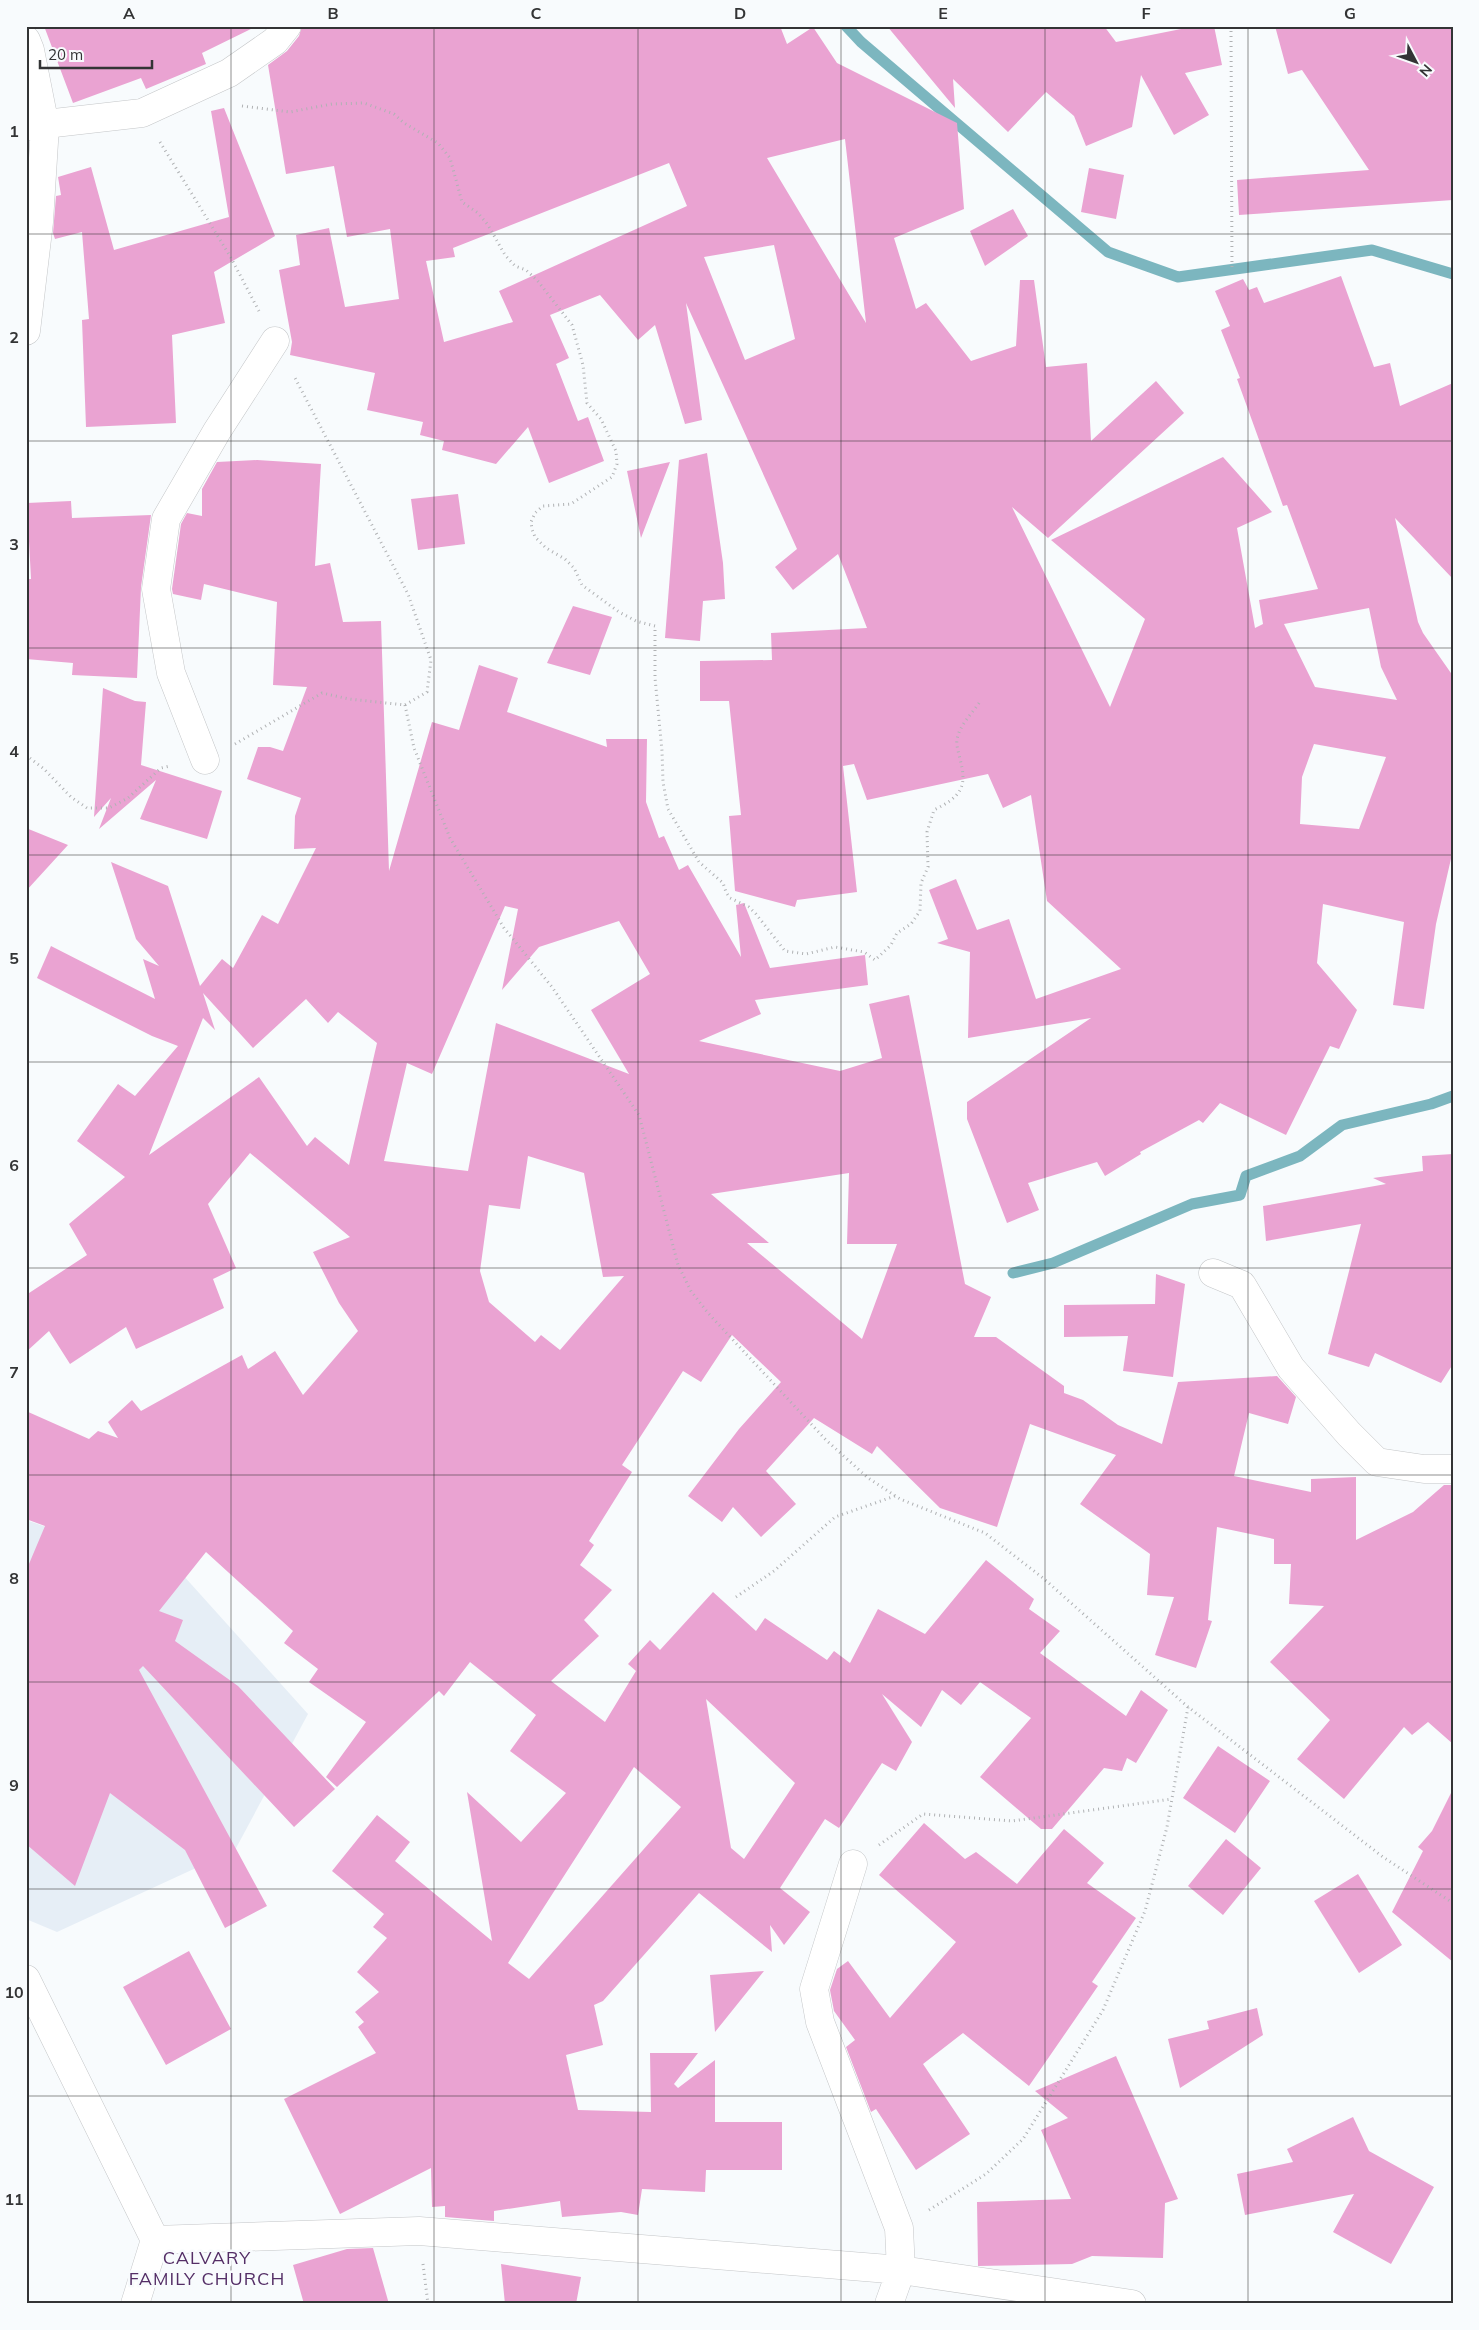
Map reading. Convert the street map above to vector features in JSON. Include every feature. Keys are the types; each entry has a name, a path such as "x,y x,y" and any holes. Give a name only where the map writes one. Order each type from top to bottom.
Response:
{"street":[{"path":"36,126 142,113 229,73 275,41 287,26"},
{"path":"26,40 30,50 36,126 39,222 26,331"},
{"path":"205,760 171,673 156,589 166,519 217,431 275,341"},
{"path":"1213,1273 1242,1285 1291,1368 1349,1434 1377,1462 1424,1469 1453,1469"},
{"path":"853,1864 814,1989 820,2022 899,2228 901,2270 889,2304"},
{"path":"26,1979 155,2240 135,2304"},
{"path":"155,2240 419,2231 901,2270 1132,2304"}],"path":[{"path":"1230,26 1232,270"},
{"path":"237,105 270,111 290,112 332,104 364,103 394,114 404,123 438,143 450,158 462,202 478,213 505,255 515,266 526,270 537,280 572,325 583,365 587,403 601,419 607,435 612,440 617,464 612,477 580,500 571,504 544,506 535,513 531,522 532,529 535,537 546,548 564,559 574,568 582,585 619,612 636,621 655,626 655,678 662,752 662,782 668,809 699,862 723,883 730,898 749,907 756,914 784,951 806,954 835,947 864,952 875,960 891,945 897,933 912,924 920,911 922,883 928,867 928,832 931,817 934,810 953,801 964,785 964,772 956,741 962,726 980,700"},
{"path":"142,113 230,256 408,594 431,660 427,692"},
{"path":"405,704 414,748 450,838 504,928 552,987 639,1115 678,1265 691,1291 708,1314 826,1440 868,1478 895,1496 985,1533 1043,1578 1188,1707 1383,1857 1453,1903"},
{"path":"736,1597 774,1571 835,1517 895,1496"},
{"path":"899,2228 986,2174 1023,2139 1103,2010 1145,1911 1167,1827 1188,1707"},
{"path":"853,1864 923,1814 1012,1821 1172,1799"}],"shaded area":[{"path":"26,1520 182,1574 308,1714 235,1850 57,1932 26,1919"}],"building":[{"path":"44,26 257,26 202,53 206,64 146,89 141,78 73,103"},
{"path":"302,26 780,26 787,44 813,27 837,63 957,123 964,209 894,238 916,309 926,303 971,361 1016,346 1020,280 1034,280 1046,367 1087,363 1091,441 1156,381 1184,413 1048,538 1012,507 1110,707 1145,619 1051,540 1223,457 1272,512 1237,528 1255,628 1263,624 1259,600 1318,589 1287,505 1283,506 1237,379 1240,378 1221,330 1230,326 1215,291 1243,279 1249,290 1257,287 1264,303 1341,276 1374,367 1390,363 1400,406 1453,383 1453,579 1395,518 1418,622 1423,633 1453,676 1453,850 1436,924 1424,1009 1393,1005 1404,922 1323,904 1317,963 1357,1010 1339,1049 1330,1046 1286,1135 1220,1103 1203,1123 1199,1120 1140,1152 1141,1154 1105,1176 1097,1162 1028,1183 1039,1210 1007,1223 967,1119 967,1102 1091,1018 968,1038 970,952 937,943 948,939 929,890 956,879 977,930 1009,919 1036,999 1121,969 1047,901 1031,795 1003,808 988,774 867,800 854,764 843,766 857,892 797,900 795,907 735,891 729,816 741,815 729,701 700,701 700,661 772,660 771,633 867,628 838,554 793,590 775,567 797,549 686,303 702,420 685,424 655,325 638,340 600,295 550,315 569,358 556,364 578,421 588,417 604,461 549,483 528,427 496,464 442,450 444,441 420,435 423,422 367,410 375,373 290,355 292,342 279,270 300,265 296,235 329,228 345,307 399,299 390,229 347,237 334,166 286,174 268,65 287,51 299,36","holes":["845,139 866,323 767,158","669,163 687,206 499,291 513,322 444,342 426,261 455,257 453,248","774,245 795,339 745,360 704,257","1369,608 1381,667 1397,700 1315,687 1284,624","1314,744 1386,757 1359,829 1300,824 1302,777"]},
{"path":"887,26 1104,26 1116,42 1196,26 1214,26 1222,65 1185,73 1209,115 1174,135 1141,75 1132,127 1086,146 1074,116 1046,92 1008,132 953,79 955,108"},
{"path":"1275,26 1453,26 1453,200 1239,215 1237,180 1369,170 1302,70 1288,74"},
{"path":"224,108 275,236 214,272 225,323 172,335 176,423 86,427 82,320 89,319 82,232 55,239 53,233 56,196 61,195 58,177 91,167 114,250 229,217 211,111"},
{"path":"1089,168 1124,175 1116,219 1081,212"},
{"path":"1013,209 1028,236 985,266 970,231"},
{"path":"707,453 723,563 725,599 703,601 700,641 665,638 679,460"},
{"path":"257,460 321,464 315,566 330,563 343,622 381,621 389,871 432,722 459,730 479,665 518,678 507,712 607,747 606,739 647,739 646,802 659,838 664,836 679,870 688,865 741,957 736,905 744,903 770,968 865,955 868,985 755,1000 761,1014 699,1041 840,1071 882,1058 869,1004 909,995 965,1284 991,1297 974,1337 996,1337 1064,1386 1064,1393 1083,1400 1118,1425 1162,1444 1178,1382 1277,1376 1296,1397 1288,1424 1249,1413 1234,1476 1311,1492 1311,1479 1356,1477 1356,1540 1413,1512 1444,1485 1453,1485 1453,1744 1428,1722 1412,1735 1404,1727 1344,1799 1297,1759 1330,1720 1270,1662 1324,1606 1289,1604 1291,1564 1274,1564 1274,1539 1217,1527 1208,1620 1212,1621 1196,1668 1155,1655 1174,1597 1147,1595 1150,1554 1080,1504 1116,1455 1030,1424 997,1527 940,1508 877,1446 872,1454 814,1418 766,1471 796,1504 761,1537 733,1507 722,1522 688,1496 739,1429 781,1382 732,1335 701,1382 683,1371 622,1465 632,1472 589,1541 594,1545 580,1565 612,1590 584,1620 599,1636 551,1681 605,1722 636,1671 628,1664 650,1640 660,1650 713,1592 756,1631 765,1618 827,1660 834,1651 850,1663 878,1609 925,1634 986,1560 1034,1599 1029,1609 1060,1631 1040,1653 1126,1716 1141,1690 1168,1710 1136,1763 1127,1758 1122,1771 1104,1768 1052,1829 1041,1829 980,1777 1031,1718 980,1682 961,1705 942,1690 921,1727 882,1694 912,1742 896,1771 882,1763 839,1828 825,1819 780,1888 810,1912 784,1945 770,1925 772,1952 699,1893 603,2001 594,2005 603,2045 566,2055 578,2110 651,2112 650,2053 698,2053 674,2084 678,2088 715,2060 715,2122 782,2122 782,2170 706,2170 705,2192 642,2189 638,2215 621,2212 562,2217 560,2201 494,2211 494,2221 445,2217 445,2206 432,2207 431,2168 340,2214 284,2099 376,2053 358,2027 364,2022 355,2012 379,1992 357,1972 387,1938 373,1927 384,1914 332,1871 377,1815 410,1842 395,1861 492,1941 467,1792 521,1842 566,1793 510,1751 536,1715 470,1662 444,1696 439,1691 337,1787 326,1777 366,1722 309,1682 318,1669 284,1643 293,1631 206,1552 159,1611 183,1620 175,1641 238,1686 335,1789 294,1827 143,1666 139,1670 267,1906 225,1928 185,1850 110,1793 75,1886 26,1844 26,1571 45,1526 26,1519 26,1411 89,1439 98,1431 118,1438 108,1422 132,1400 141,1411 242,1355 248,1369 275,1351 303,1395 358,1331 339,1303 313,1252 350,1237 250,1153 208,1204 236,1268 213,1279 224,1308 136,1349 126,1327 70,1364 49,1331 26,1352 26,1295 87,1255 69,1224 125,1177 77,1141 118,1084 135,1096 178,1046 152,1036 37,978 51,946 155,999 143,959 159,966 136,939 111,862 168,886 200,986 222,959 233,968 262,915 278,924 316,848 294,849 295,816 301,798 247,779 258,747 270,747 283,751 307,687 273,685 277,602 204,584 201,600 173,594 172,589 181,524 187,513 202,516 202,489 217,462","holes":["505,906 518,909 502,990 539,947 619,921 650,974 591,1010 629,1074 496,1023 468,1171 384,1161 407,1063 432,1074","203,993 253,1048 306,999 328,1023 338,1012 377,1043 349,1165 315,1137 307,1146 259,1077 149,1155 203,1018 215,1030","528,1156 584,1173 603,1277 624,1276 560,1350 541,1335 535,1342 489,1302 480,1271 489,1205 520,1209","849,1173 847,1244 897,1244 862,1339 747,1243 769,1243 711,1194","706,1699 795,1783 744,1859 731,1848","634,1767 681,1807 529,1979 508,1963"]},
{"path":"670,462 641,538 627,471"},
{"path":"458,494 465,544 418,550 411,499"},
{"path":"71,501 72,518 151,515 141,587 137,678 72,675 73,663 26,659 26,579 31,579 27,503"},
{"path":"573,606 612,617 590,675 547,663"},
{"path":"103,688 135,701 146,702 141,765 222,791 207,839 140,819 156,780 99,829 111,798 94,817"},
{"path":"26,828 68,845 26,891"},
{"path":"1453,1154 1453,1364 1441,1383 1375,1353 1369,1367 1328,1354 1361,1224 1266,1241 1263,1206 1386,1184 1373,1178 1423,1171 1422,1156"},
{"path":"1156,1274 1185,1284 1173,1377 1123,1371 1128,1336 1064,1337 1064,1305 1155,1304"},
{"path":"1218,1746 1270,1781 1235,1833 1183,1798"},
{"path":"1453,1789 1453,1962 1392,1912 1423,1851 1418,1847 1432,1831"},
{"path":"924,1823 965,1859 976,1852 1017,1884 1064,1829 1104,1863 1087,1883 1136,1918 1092,1982 1098,1986 1029,2086 963,2033 923,2064 970,2134 916,2170 876,2109 871,2112 846,2047 855,2040 834,2011 830,1990 837,1969 848,1961 890,2018 956,1942 879,1875"},
{"path":"1226,1839 1261,1868 1223,1915 1188,1886"},
{"path":"1358,1874 1402,1945 1359,1973 1314,1901"},
{"path":"189,1951 231,2029 166,2065 123,1987"},
{"path":"764,1971 715,2032 710,1975"},
{"path":"1257,2008 1263,2035 1180,2088 1168,2039 1209,2029 1207,2021"},
{"path":"1116,2056 1178,2199 1165,2203 1163,2258 1092,2256 1072,2264 978,2266 977,2202 1071,2199 1041,2130 1068,2118 1035,2091"},
{"path":"1353,2117 1369,2151 1434,2187 1391,2264 1333,2232 1354,2194 1245,2215 1237,2174 1293,2162 1287,2149"},
{"path":"373,2248 389,2304 304,2304 293,2265 347,2249"},
{"path":"501,2264 581,2277 576,2304 505,2304"}],"waterway":[{"path":"846,26 861,42 1108,252 1178,277 1372,250 1453,274"},
{"path":"1013,1273 1053,1263 1192,1204 1240,1195 1246,1176 1300,1156 1342,1125 1431,1104 1453,1096"}],"district":[{"name":"CALVARY FAMILY CHURCH","path":"207,2268"}]}
